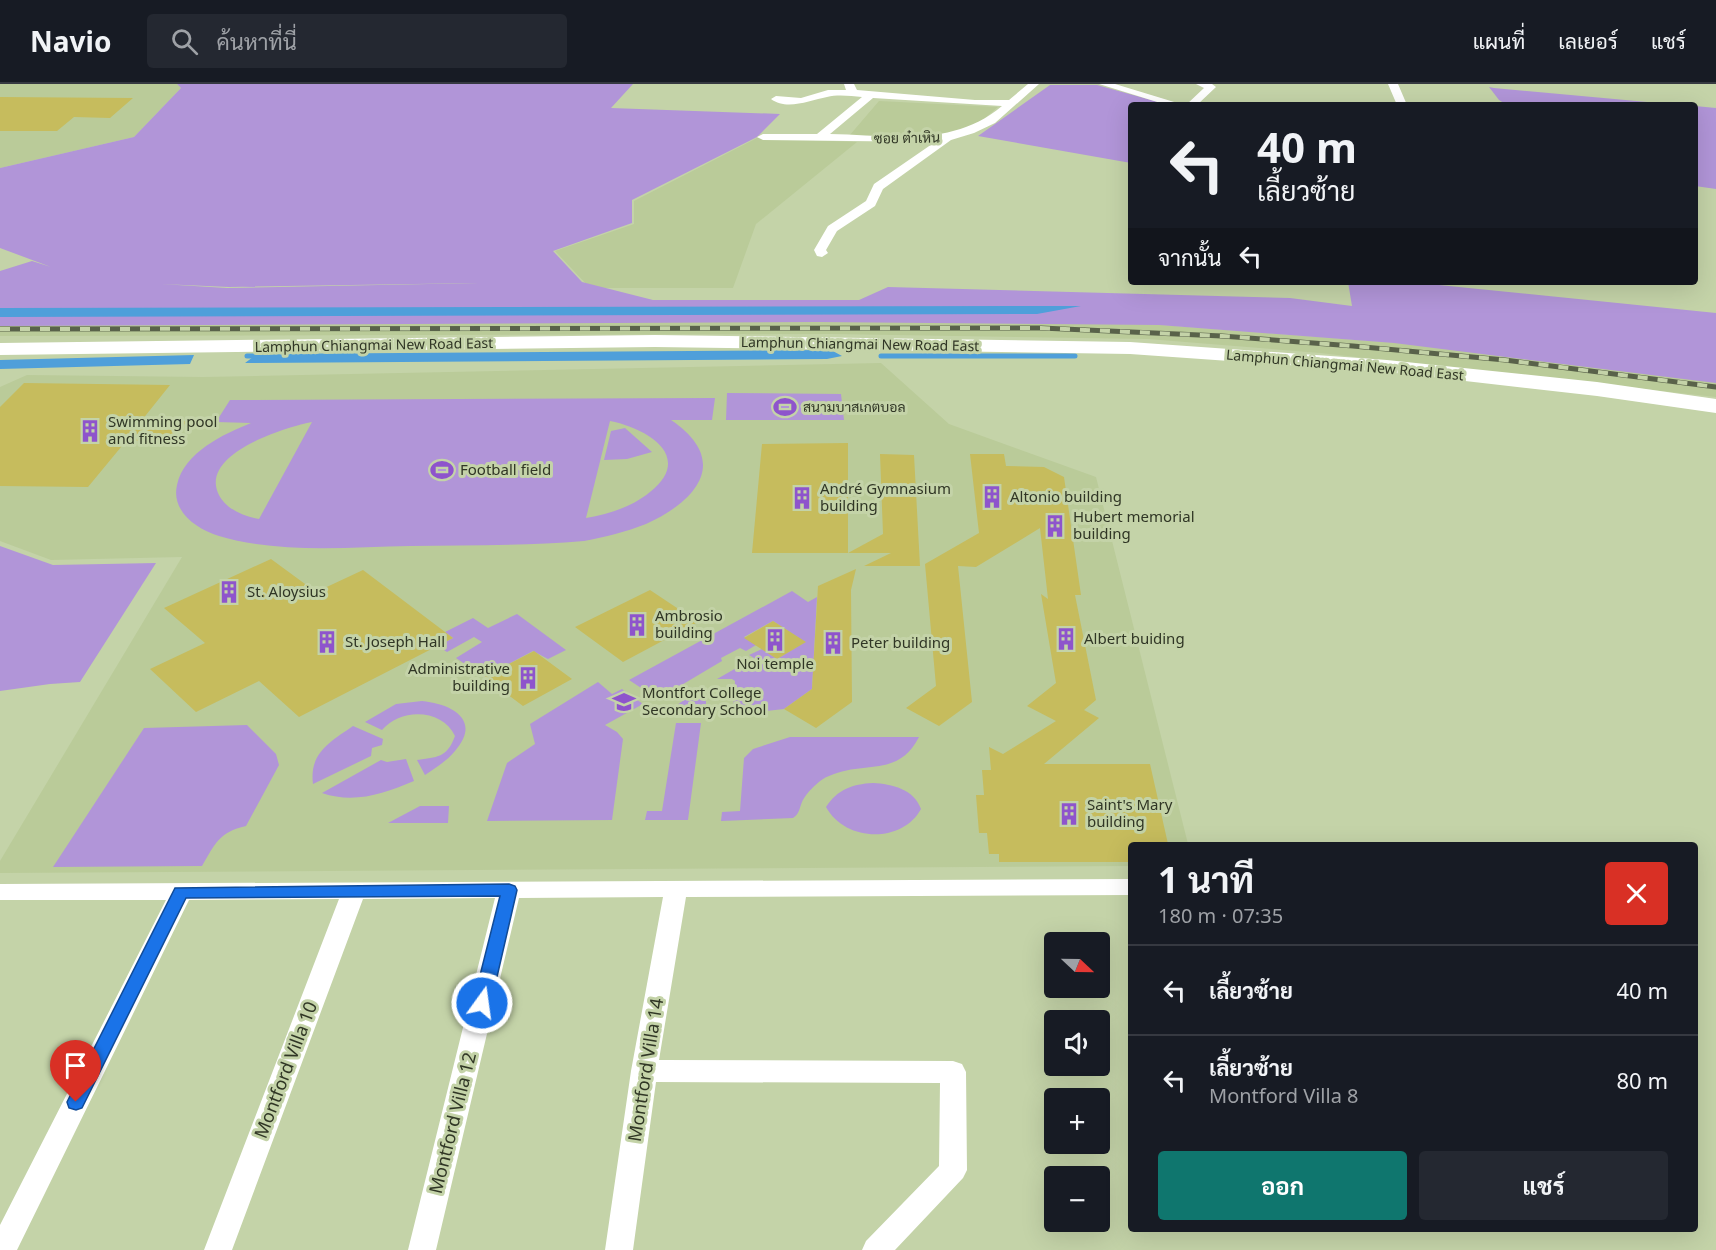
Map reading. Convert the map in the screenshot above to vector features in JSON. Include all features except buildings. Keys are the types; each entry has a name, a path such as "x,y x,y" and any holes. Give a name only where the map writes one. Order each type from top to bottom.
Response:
{"main road":[{"name":"Lamphun Chiangmai New Road East","path":"0,349 655,342 1131,348 1387,366 1597,389 1716,406"}],"street":[{"name":"ซอย ต๋าเหิน","path":"763,137 931,140 970,131 991,121 1034,84"},
{"path":"1104,84 1168,102"},
{"path":"1194,102 1211,87 1201,84"},
{"path":"1393,84 1401,102"},
{"path":"776,99 802,101 851,89 870,95 975,103 1010,103"},
{"path":"804,90 828,93"},
{"path":"819,138 870,95"},
{"path":"822,253 820,250 832,229 871,203 879,187 951,136"},
{"path":"0,892 1128,887"},
{"name":"Montford Villa 12","path":"422,1250 509,890"},
{"name":"Montford Villa 14","path":"619,1250 644,1071 676,890"},
{"name":"Montford Villa 10","path":"218,1250 354,891"},
{"path":"2,1250 181,892"},
{"path":"644,1071 953,1072 953,1170 876,1250"}],"shaded area":[{"path":"0,84 177,84 181,88 134,137 0,168"},
{"path":"177,84 633,84 611,108 780,114 757,137 632,200 632,223 553,251 582,282 653,300 859,300 888,287 1290,298 1352,306 1348,285 1439,285 1716,313 1716,383 1394,343 1159,325 817,322 0,326 0,271 32,261 51,267 0,248 0,168 134,137 181,88","holes":["479,283 227,288 161,284 229,287"]},
{"path":"1050,85 1097,85 1158,102 1128,102 1128,162 978,136"},
{"path":"1489,87 1647,102 1502,102"},
{"path":"879,101 998,107 977,125 934,139 849,136"},
{"path":"1698,106 1716,108 1716,189 1698,186"},
{"path":"757,138 857,142 756,224 733,288 590,288 555,251 634,224 634,201"},
{"path":"0,322 1122,322 1451,347 1716,381 1716,397 1320,353 1148,339 831,334 0,336"},
{"name":"Montfort College Secondary School","path":"881,363 949,424 1096,477 1187,842 1128,842 1128,866 0,873 0,861 182,557 51,560 0,541 0,387 27,375 203,377"},
{"name":"สนามบาสเกตบอล","path":"727,393 841,394 844,420 726,420"},
{"path":"715,398 712,420 671,420 689,435 699,450 703,464 700,478 693,491 665,514 638,527 584,541 562,543 314,548 265,545 219,536 194,524 182,511 176,494 177,485 188,463 206,446 251,423 216,422 230,400","holes":["610,421 638,430 650,437 667,456 668,467 663,479 636,502 586,518","312,422 259,519 241,514 221,499 216,479 222,466 233,454 266,436"]},
{"path":"625,428 652,452 627,459 604,460 611,431"},
{"path":"0,546 53,565 156,563 80,682 0,691"},
{"path":"792,591 808,602 817,597 812,689 784,709 739,714 733,711 735,681 717,679 754,658 749,655 762,649 777,659 805,642 773,621 744,637 756,645 746,651 740,648 721,658 722,661 658,699 629,680"},
{"path":"517,614 566,650 548,659 533,651 484,677 456,658 482,642 474,637 447,652 438,646 453,638 445,632 473,618 488,628"},
{"path":"598,682 612,694 622,689 643,704 605,725 617,732 623,739 612,820 487,821 507,763 535,744 530,724"},
{"path":"700,697 706,701 706,713 673,715 670,710 687,698"},
{"path":"422,701 453,710 464,722 465,731 463,740 452,755 425,775 417,760 436,757 448,749 455,736 449,727 441,720 421,714 400,717 382,730 365,722 396,704"},
{"path":"676,723 701,723 688,820 645,820 647,811 662,811"},
{"path":"247,725 276,754 279,765 246,826 224,835 202,866 53,867 144,728"},
{"path":"353,726 383,739 382,745 372,748 371,756 313,784 314,764 318,756 329,743"},
{"path":"790,737 919,737 911,750 891,763 842,771 822,780 807,795 793,818 721,821 722,812 740,811 744,758 753,749"},
{"path":"406,759 414,781 402,786 368,796 346,798 322,793 381,760 387,762"},
{"path":"873,783 895,786 908,792 918,802 921,809 901,828 888,833 874,834 846,827 835,819 826,807 840,792 858,785"},
{"path":"420,806 449,806 448,823 388,823"}],"water":[{"path":"1081,306 1037,314 0,317 0,308"},
{"path":"831,350 842,356 827,359 245,363 257,354"},
{"path":"194,355 190,364 0,369 0,360"}],"waterway":[{"path":"247,356 260,356"},
{"path":"881,356 1075,356"}],"railway":[{"path":"0,329 1041,328 1222,336 1353,346 1505,360 1716,387"}],"place":[{"name":"สนามบาสเกตบอล","path":"785,407"},
{"name":"Swimming pool and fitness","path":"90,431"},
{"name":"Football field","path":"442,470"},
{"name":"Altonio building","path":"992,497"},
{"name":"André Gymnasium building","path":"802,498"},
{"name":"Hubert memorial building","path":"1055,526"},
{"name":"St. Aloysius","path":"229,592"},
{"name":"Ambrosio building","path":"637,625"},
{"name":"Albert buiding","path":"1066,639"},
{"name":"Noi temple","path":"775,640"},
{"name":"St. Joseph Hall","path":"327,642"},
{"name":"Peter building","path":"833,643"},
{"name":"Administrative building","path":"528,678"},
{"name":"Montfort College Secondary School","path":"624,702"},
{"name":"Saint's Mary building","path":"1069,814"}],"route":[{"path":"76,1102 181,892 509,890 482,1003"}]}
